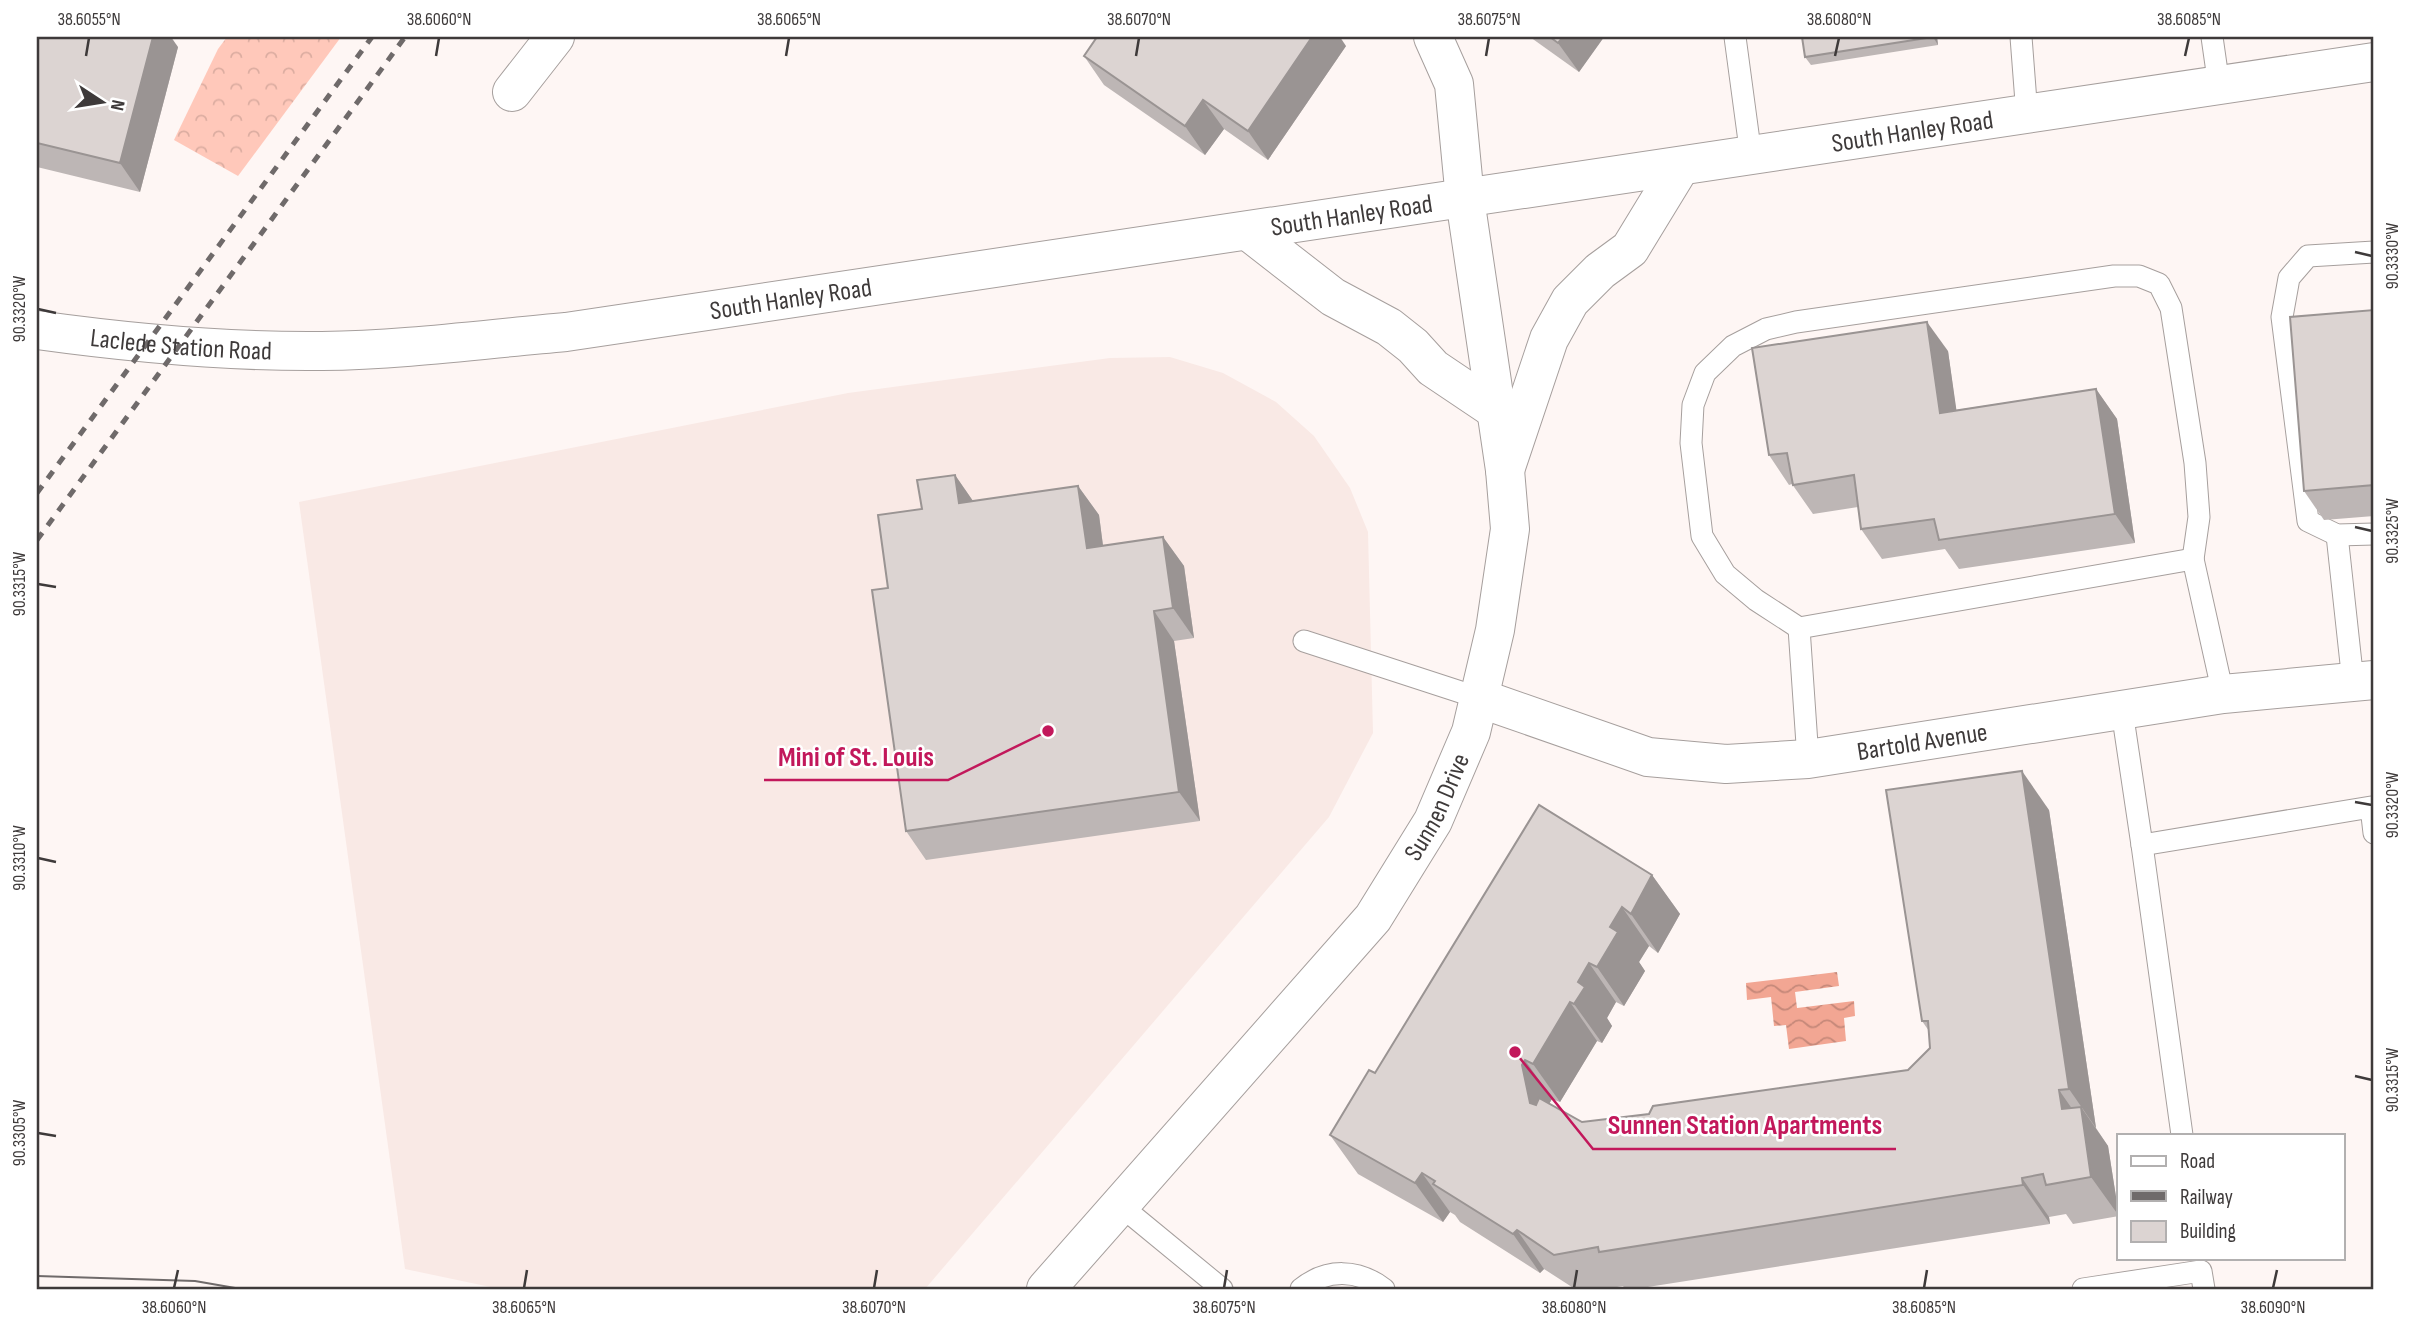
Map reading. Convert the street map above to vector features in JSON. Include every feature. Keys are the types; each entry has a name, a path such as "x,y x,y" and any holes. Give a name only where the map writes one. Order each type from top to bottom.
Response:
{"main road":[{"path":"512,92 555,37"},
{"path":"1433,37 1454,84 1465,199"},
{"name":"South Hanley Road","path":"325,351 566,332 2374,62"},
{"path":"1505,470 1549,339 1570,301 1600,271 1630,249 1680,167"},
{"name":"Sunnen Drive","path":"1046,1289 1373,918 1433,821 1471,732 1495,630 1510,528 1497,411 1465,199"},
{"path":"1248,231 1333,298 1390,327 1413,346 1433,368 1497,411"},
{"name":"Laclede Station Road","path":"37,330 237,350 325,351"},
{"name":"Bartold Avenue","path":"1479,698 1648,757 1726,764 1808,759 2222,694 2364,681"}],"lane":[{"path":"1734,37 1751,156"},
{"path":"2021,37 2027,115"},
{"path":"2212,37 2219,86"},
{"path":"2374,252 2308,256 2289,278 2282,317 2308,521 2337,535 2374,534"},
{"path":"2193,559 1799,628 1756,600 1725,574 1702,536 1691,443 1693,405 1705,373 1733,346 1766,329 2114,276 2139,276 2158,284 2171,308 2195,463 2199,517 2193,559 2222,694"},
{"path":"2337,535 2364,681"},
{"path":"1799,628 1808,759"},
{"path":"1304,641 1479,698"},
{"path":"2122,711 2182,1134"},
{"path":"2142,845 2371,807 2374,833"},
{"path":"1121,1206 1222,1289"},
{"path":"1301,1289 1311,1281 1330,1273 1351,1273 1371,1279 1384,1289"},
{"path":"2083,1289 2201,1273"}],"shaded area":[{"path":"1170,357 1223,373 1276,402 1314,436 1350,488 1368,532 1373,733 1329,817 925,1289 500,1289 405,1269 299,502 848,393 1110,358"}],"green space":[{"path":"227,37 341,37 238,176 174,140 218,49"}],"water":[{"path":"1837,972 1839,986 1795,992 1797,1008 1854,1001 1855,1016 1844,1018 1846,1041 1789,1049 1786,1025 1774,1026 1771,997 1747,1000 1746,983"}],"building":[{"path":"37,37 153,37 120,163 37,143"},
{"path":"1097,37 1312,37 1248,131 1203,100 1185,126 1084,56"},
{"path":"1550,37 1563,37 1558,43"},
{"path":"1802,37 1933,37 1805,57"},
{"path":"2374,310 2374,485 2304,491 2290,317"},
{"path":"1927,322 1940,413 2096,389 2115,514 1939,540 1934,519 1861,529 1854,475 1793,485 1787,453 1769,455 1752,348"},
{"path":"955,475 959,503 1078,486 1087,548 1163,537 1173,608 1154,611 1179,792 906,831 872,590 888,588 878,515 922,509 917,480"},
{"path":"2022,771 2069,1089 2059,1090 2062,1109 2081,1107 2091,1177 2046,1185 2043,1174 2022,1178 2023,1185 1599,1252 1598,1247 1554,1255 1517,1230 1513,1234 1433,1184 1435,1181 1422,1173 1415,1183 1330,1135 1369,1070 1375,1073 1539,805 1652,875 1631,914 1622,907 1610,927 1618,932 1597,967 1589,963 1578,982 1585,987 1574,1004 1570,1002 1533,1064 1525,1060 1522,1065 1530,1103 1536,1105 1539,1098 1582,1122 1649,1114 1653,1106 1908,1070 1930,1048 1928,1021 1922,1021 1886,790"}],"tram line":[{"path":"37,1276 195,1281 241,1289"}],"railway":[{"path":"37,493 372,37"},
{"path":"37,540 405,37"}],"place":[{"name":"Mini of St. Louis","path":"1048,731"},
{"name":"Sunnen Station Apartments","path":"1515,1052"}]}
